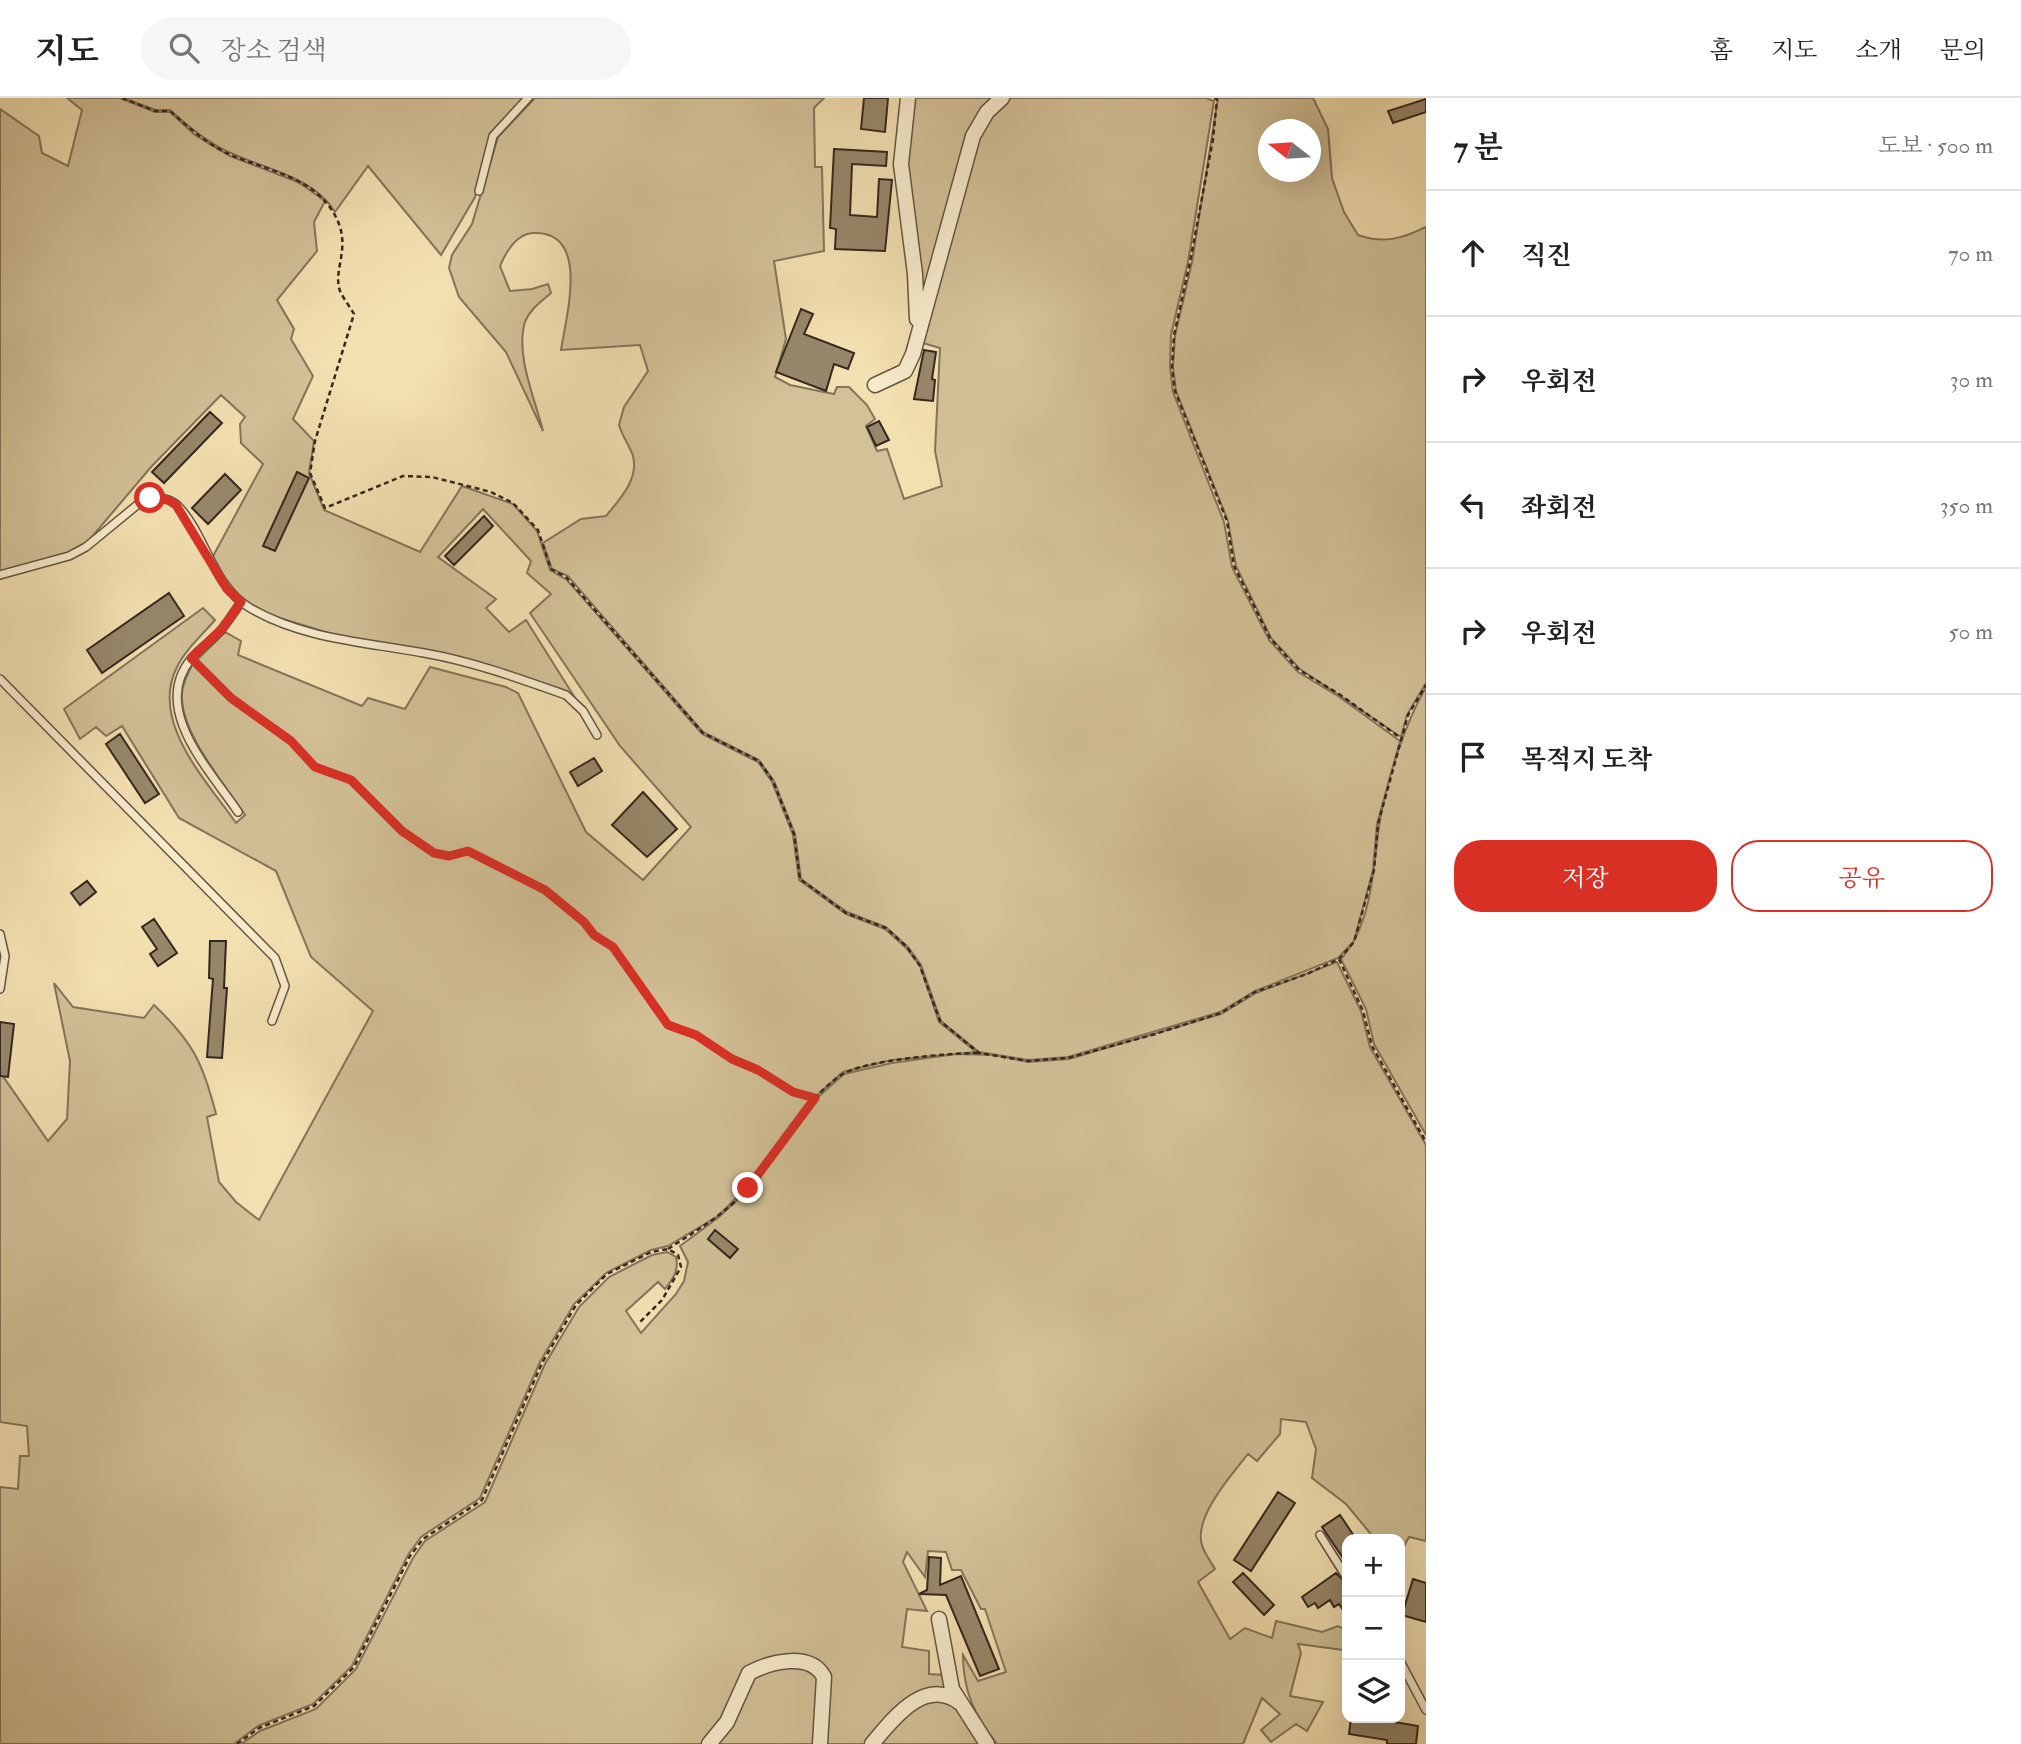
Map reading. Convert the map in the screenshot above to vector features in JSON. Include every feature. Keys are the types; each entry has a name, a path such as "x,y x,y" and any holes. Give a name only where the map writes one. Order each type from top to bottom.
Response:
{"street":[{"path":"908,98 901,164 918,301 913,354"},
{"path":"875,385 905,370 913,354 973,136 987,112 1002,98"},
{"path":"939,1619 952,1689 987,1744"},
{"path":"709,1744 727,1723 749,1673 798,1661 813,1664 824,1677 820,1744"},
{"path":"872,1744 897,1716 924,1696 945,1694 964,1706"}],"lane":[{"path":"479,191 493,136 528,98"},
{"path":"0,575 69,556 86,547 142,501 159,498 176,505 227,589 241,602 269,617 327,636 361,645 426,653 566,695 583,711 597,735"},
{"path":"237,812 190,741 179,714 176,692 181,674 191,658 222,629 241,602"},
{"path":"0,679 275,958 285,986 272,1021"},
{"path":"0,933 5,956 0,989"},
{"path":"1320,1535 1342,1570"},
{"path":"1405,1670 1426,1710"}],"path":[{"path":"122,98 155,111 170,111 196,134 230,155 298,181 326,200 338,219 344,243 339,289 354,314 315,441 310,473 325,508 403,475 432,477 491,492 513,503 538,530 551,569 566,577 703,733 759,761 773,781 794,834 800,879 846,913 886,928 907,947 920,966 940,1021 979,1053"},
{"path":"1214,98 1217,99 1213,139 1174,335 1172,367 1175,391 1227,522 1234,566 1270,638 1299,670 1339,694 1402,739"},
{"path":"191,658 231,698 291,741 315,767 351,780 402,831 434,853 449,856 468,851 545,890 584,922 594,935 613,947 668,1025 696,1035 732,1059 758,1070 793,1092 815,1098"},
{"path":"237,1744 259,1728 314,1706 354,1667 410,1556 423,1539 482,1500 542,1363 576,1305 607,1275 651,1252 668,1249 719,1217 748,1188 815,1098 843,1073 892,1061 979,1053 1028,1061 1068,1058 1221,1013 1255,992 1339,959 1354,942 1374,870 1378,824 1408,715 1426,685"},
{"path":"1339,959 1363,1012 1372,1046 1426,1142"},
{"path":"639,1323 676,1280 681,1267 678,1255 668,1249"}],"shaded area":[{"path":"67,98 120,98 155,112 170,112 195,135 230,156 298,182 325,201 314,222 317,251 277,300 294,329 291,339 313,376 293,419 314,441 309,473 324,510 420,552 462,486 513,504 537,531 550,570 567,580 702,734 758,762 772,782 793,835 799,880 846,914 885,929 906,948 920,966 939,1022 976,1052 892,1060 843,1072 815,1097 793,1091 759,1069 732,1058 697,1035 669,1024 614,946 594,934 585,921 545,889 468,850 449,855 434,852 403,830 352,780 315,766 292,740 232,696 197,660 225,632 241,641 238,655 362,706 368,698 405,709 430,667 506,687 518,693 586,832 643,880 691,827 620,746 530,613 551,594 527,573 531,561 483,509 438,557 496,599 486,608 509,632 526,620 577,701 567,693 427,651 361,643 270,615 253,607 229,588 212,558 263,464 241,443 240,424 245,417 221,395 151,467 85,545 68,554 0,573 0,109 39,136 42,153 68,166 82,110"},
{"path":"123,98 523,98 490,137 475,197 441,255 368,166 335,212 326,200 303,182 224,150 200,135 170,110 156,110"},
{"path":"535,98 824,98 814,108 815,167 822,167 824,251 774,261 786,339 775,377 790,385 834,394 837,387 849,387 867,405 875,419 866,426 877,451 887,449 904,499 942,486 935,451 940,348 923,343 979,134 993,112 1011,98 1206,98 1214,101 1188,262 1171,335 1170,367 1173,392 1224,522 1232,567 1269,640 1298,672 1338,696 1400,741 1377,824 1373,870 1354,941 1338,958 1255,991 1220,1012 1068,1057 1028,1060 979,1052 941,1021 921,965 908,947 886,927 847,912 801,879 795,834 774,781 759,760 703,732 568,576 552,569 543,543 581,519 606,516 631,481 633,456 619,425 624,407 648,371 640,345 561,350 571,278 569,260 563,245 551,236 533,233 517,240 500,266 510,291 548,284 551,293 536,306 525,322 522,348 543,431 506,352 459,297 449,268 452,255 472,224 498,137"},
{"path":"911,98 995,98 987,107 919,323 906,179"},
{"path":"1218,98 1313,98 1328,129 1332,178 1344,212 1358,235 1384,240 1409,235 1426,227 1426,683 1407,715 1401,737 1300,669 1271,638 1236,566 1228,521 1176,391 1173,367 1175,336 1192,262"},
{"path":"203,608 215,620 177,667 170,688 170,709 185,750 236,823 245,815 205,758 183,709 182,690 193,663 254,717 291,742 314,768 351,781 402,832 433,854 449,857 468,852 544,891 583,923 593,936 613,947 667,1025 696,1036 731,1060 758,1071 793,1093 813,1099 747,1187 718,1216 668,1246 651,1250 606,1273 574,1304 540,1362 480,1498 421,1537 408,1555 352,1666 313,1704 258,1726 234,1744 0,1744 0,1487 18,1489 20,1456 29,1456 27,1426 0,1422 0,1072 48,1141 67,1119 70,1061 54,983 73,1007 144,1018 154,1005 178,1030 201,1067 216,1114 207,1117 219,1182 236,1202 259,1220 373,1011 311,957 276,871 179,818 122,726 106,736 96,727 80,739 64,709"},
{"path":"1426,687 1426,1135 1374,1044 1366,1009 1341,959 1359,930 1365,913 1386,791 1403,736"},
{"path":"1337,962 1361,1011 1370,1047 1426,1145 1426,1541 1409,1537 1405,1545 1405,1534 1371,1534 1346,1504 1312,1478 1316,1449 1306,1422 1281,1419 1280,1434 1257,1461 1248,1454 1224,1484 1203,1522 1203,1548 1215,1569 1198,1582 1230,1639 1245,1628 1272,1638 1276,1621 1322,1632 1338,1626 1342,1628 1342,1650 1298,1644 1301,1653 1290,1696 1323,1702 1307,1731 1296,1724 1271,1742 1261,1730 1280,1714 1262,1698 1243,1744 997,1744 982,1723 965,1681 963,1655 978,1681 1006,1672 985,1609 981,1609 961,1570 952,1570 946,1552 928,1551 925,1577 907,1552 903,1562 927,1611 907,1609 902,1647 929,1651 929,1674 944,1675 946,1690 938,1689 867,1744 824,1744 824,1669 755,1665 723,1720 703,1744 241,1744 260,1731 316,1709 356,1669 413,1558 425,1541 485,1502 545,1364 579,1307 609,1277 652,1255 667,1252 676,1257 677,1262 671,1282 665,1289 658,1282 626,1311 641,1333 676,1294 684,1281 688,1262 680,1246 719,1217 749,1189 816,1099 844,1074 892,1063 956,1054 995,1055 1028,1062 1069,1059 1221,1014 1256,993"},
{"path":"798,1665 817,1675 815,1744 715,1744 748,1682 758,1673"},
{"path":"938,1698 960,1709 982,1744 878,1744 913,1708"}],"building":[{"path":"864,98 888,98 885,132 861,129"},
{"path":"1426,99 1426,112 1393,123 1388,111"},
{"path":"834,149 887,152 886,166 852,164 850,215 877,217 879,179 892,180 885,251 835,249 836,229 830,228"},
{"path":"801,309 813,314 804,334 854,353 848,369 834,364 826,391 776,372"},
{"path":"924,350 936,352 932,379 935,380 933,401 914,399"},
{"path":"210,412 222,423 164,483 152,472"},
{"path":"879,421 889,440 876,446 867,427"},
{"path":"297,472 309,478 275,551 263,546"},
{"path":"225,474 241,490 208,524 192,508"},
{"path":"484,516 493,526 454,565 445,556"},
{"path":"169,593 184,616 102,673 87,650"},
{"path":"120,734 159,794 145,803 106,744"},
{"path":"594,758 602,771 578,786 570,772"},
{"path":"643,792 677,829 647,857 612,825"},
{"path":"87,881 96,892 80,905 71,893"},
{"path":"154,919 177,953 158,966 150,954 157,949 142,927"},
{"path":"210,941 226,941 224,988 227,988 222,1058 207,1057 213,979 209,978"},
{"path":"0,1022 14,1024 8,1077 0,1076"},
{"path":"715,1230 738,1249 730,1258 708,1239"},
{"path":"1278,1492 1295,1503 1251,1571 1234,1560"},
{"path":"1340,1515 1353,1534 1342,1534 1342,1557 1322,1527"},
{"path":"929,1557 941,1558 940,1585 961,1576 999,1669 980,1676 946,1595 919,1594 927,1590"},
{"path":"1243,1573 1274,1605 1264,1615 1233,1582"},
{"path":"1336,1573 1342,1579 1342,1608 1339,1604 1334,1607 1330,1600 1318,1608 1315,1603 1308,1607 1302,1597"},
{"path":"1413,1579 1426,1583 1426,1622 1405,1616 1405,1605"},
{"path":"1350,1723 1400,1723 1418,1726 1416,1744 1387,1744 1387,1740 1349,1734"}],"route":[{"path":"150,498 168,500 176,505 227,589 241,602 222,629 191,658 231,698 291,741 315,767 351,780 402,831 434,853 449,856 468,851 545,890 584,922 594,935 613,947 668,1025 696,1035 732,1059 758,1070 780,1086 815,1098 748,1188"}]}
